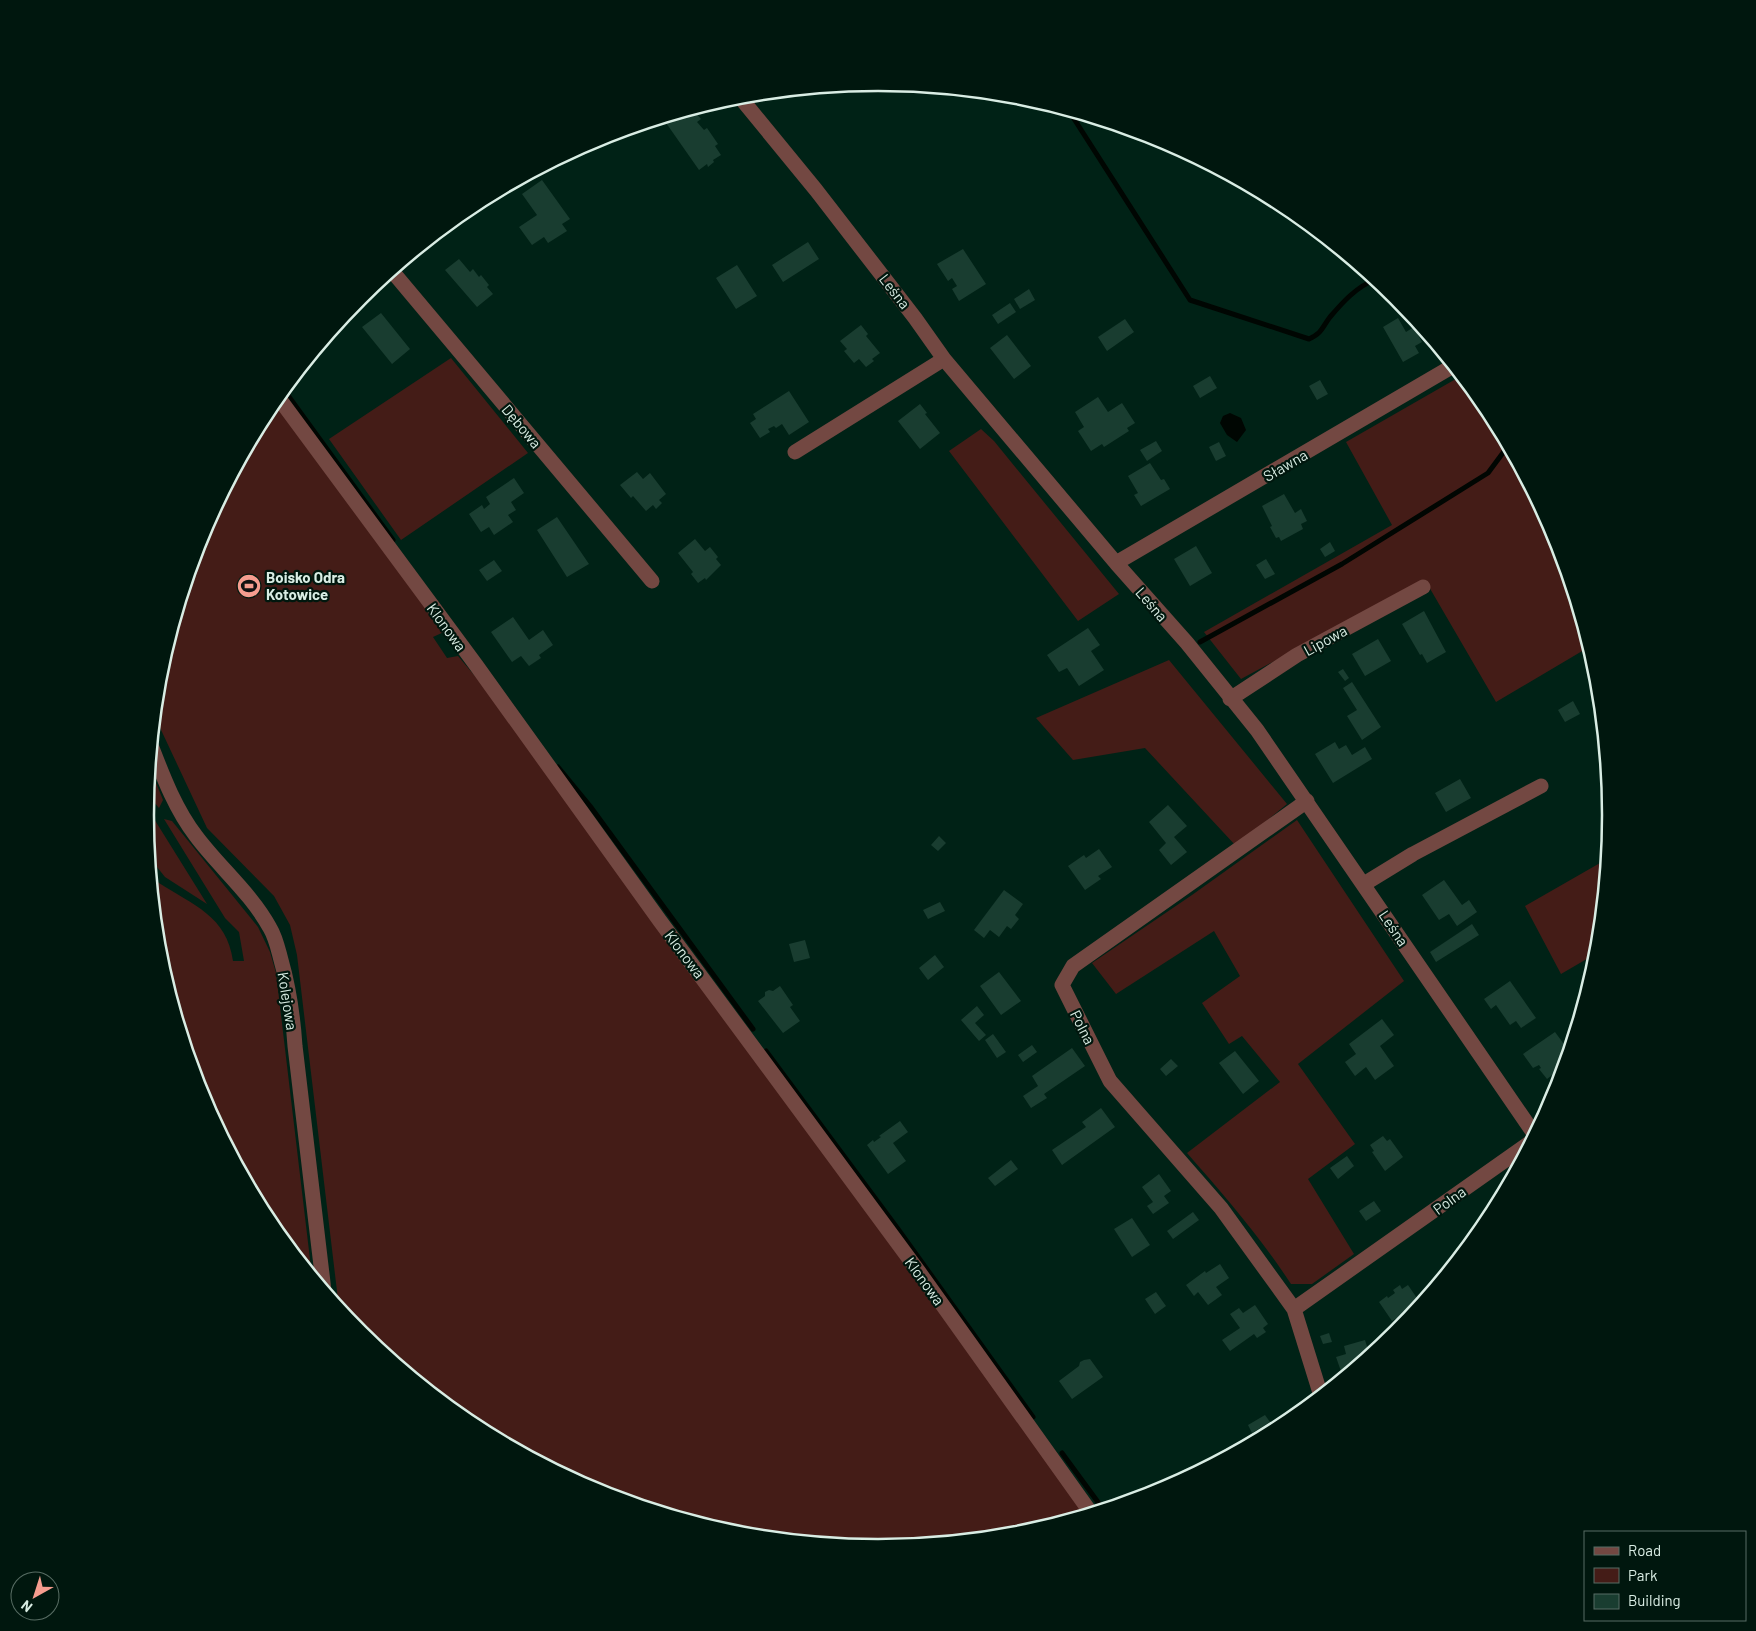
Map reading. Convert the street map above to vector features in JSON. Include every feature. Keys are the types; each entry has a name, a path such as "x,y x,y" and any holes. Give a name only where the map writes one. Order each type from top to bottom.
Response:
{"street":[{"name":"Leśna","path":"745,104 822,198 915,318 944,359 1116,563 1187,643 1230,699 1257,730 1531,1130"},
{"name":"Dębowa","path":"396,275 652,581"},
{"path":"795,452 944,359"},
{"name":"Sławna","path":"1116,563 1448,369"},
{"name":"Klonowa","path":"283,403 919,1272 1088,1508"},
{"name":"Lipowa","path":"1230,699 1297,655 1422,587"},
{"name":"Kolejowa","path":"156,758 166,783 196,836 253,903 270,927 276,942 287,982 292,1011 323,1281"},
{"path":"1364,884 1413,854 1541,786"},
{"name":"Polna","path":"1307,801 1074,966 1062,985 1110,1081 1221,1208 1294,1309 1319,1390"},
{"name":"Polna","path":"1294,1309 1521,1149"}],"green space":[{"path":"451,358 528,453 401,540 329,439"},
{"path":"1456,379 1505,453 1528,495 1564,583 1583,651 1496,702 1425,580 1241,679 1204,632 1392,525 1346,442"},
{"path":"282,404 446,631 433,637 447,658 458,656 485,688 677,948 1081,1510 1019,1526 973,1534 925,1538 878,1540 831,1538 783,1534 737,1526 691,1515 601,1485 516,1443 476,1418 437,1390 400,1360 338,1298 297,955 290,925 274,896 207,828 159,726 168,674 178,628 209,538 228,495 251,453"},
{"path":"981,429 994,441 1119,594 1078,621 949,451"},
{"path":"1169,660 1287,804 1236,846 1145,748 1073,760 1036,718"},
{"path":"155,780 163,800 159,808 154,802"},
{"path":"154,819 207,904 165,877 155,865"},
{"path":"164,819 172,821 258,927 270,952 276,973 311,1266 276,1218 251,1178 228,1136 209,1093 178,1003 168,957 157,881 207,913 224,933 233,961 244,961 239,932 225,918"},
{"path":"1297,820 1404,981 1298,1064 1355,1144 1308,1179 1354,1254 1312,1284 1291,1284 1241,1217 1187,1153 1280,1082 1242,1036 1229,1044 1202,1003 1240,976 1214,931 1116,994 1092,963"},
{"path":"1601,862 1596,910 1588,958 1561,974 1525,906"}],"shaded area":[{"path":"1230,413 1241,418 1246,430 1237,442 1227,435 1220,423 1223,416"}],"building":[{"path":"697,115 701,119 697,122 704,130 707,128 718,144 715,146 721,155 713,160 714,162 708,167 707,164 699,170 666,123"},
{"path":"542,180 570,219 562,224 567,231 548,243 544,237 532,245 519,227 537,215 522,194"},
{"path":"808,242 819,259 783,282 772,265"},
{"path":"963,249 986,284 959,301 952,289 957,286 952,278 948,281 937,264"},
{"path":"459,259 470,272 473,269 479,277 481,275 493,294 477,307 445,270"},
{"path":"737,265 757,296 736,309 716,278"},
{"path":"1029,289 1035,300 1020,309 1014,299"},
{"path":"1010,303 1016,312 998,324 992,315"},
{"path":"381,313 410,349 392,364 362,327"},
{"path":"1398,318 1406,332 1413,328 1422,342 1415,346 1419,353 1403,362 1383,327"},
{"path":"1125,319 1134,332 1107,351 1098,337"},
{"path":"861,325 868,334 866,336 880,353 866,367 859,359 854,363 844,351 847,349 840,341"},
{"path":"1007,335 1031,366 1014,379 990,348"},
{"path":"1210,376 1217,388 1200,398 1193,386"},
{"path":"1320,380 1328,394 1317,400 1309,386"},
{"path":"789,391 809,422 789,435 782,424 776,428 774,426 768,429 770,432 760,438 750,423 756,419 753,414"},
{"path":"1098,397 1108,412 1122,403 1135,423 1127,428 1129,431 1104,447 1102,444 1091,451 1078,431 1084,427 1075,412"},
{"path":"920,404 927,413 925,414 940,433 920,449 898,421"},
{"path":"1156,441 1162,451 1147,461 1140,450"},
{"path":"1219,442 1226,456 1216,461 1209,447"},
{"path":"1150,463 1161,480 1164,479 1170,489 1141,506 1134,495 1138,493 1128,476"},
{"path":"637,472 643,479 650,473 666,494 659,500 662,503 656,509 653,505 646,511 620,485"},
{"path":"514,478 524,493 511,502 516,510 508,515 513,522 494,535 489,527 481,532 469,514 482,505 484,509 490,504 486,497"},
{"path":"1284,494 1295,513 1301,509 1307,521 1301,524 1303,529 1281,541 1279,537 1276,538 1270,527 1272,526 1262,506"},
{"path":"557,517 589,564 567,577 537,530"},
{"path":"695,539 705,551 710,547 718,557 716,559 721,565 706,580 705,578 698,583 691,574 693,572 678,553"},
{"path":"1330,542 1335,551 1325,557 1320,549"},
{"path":"1196,546 1212,573 1190,586 1174,559"},
{"path":"1266,559 1275,574 1265,579 1256,565"},
{"path":"494,560 502,571 487,581 479,570"},
{"path":"1424,611 1446,652 1427,663 1422,654 1420,655 1402,624"},
{"path":"513,617 529,640 543,630 553,645 539,655 541,658 529,666 521,656 512,662 491,632"},
{"path":"1088,628 1100,645 1091,651 1104,670 1079,686 1067,668 1059,672 1047,655"},
{"path":"1378,639 1391,661 1365,676 1352,654"},
{"path":"1343,669 1349,678 1345,681 1338,672"},
{"path":"1352,682 1381,727 1362,740 1347,716 1357,710 1343,688"},
{"path":"1573,701 1580,714 1565,722 1558,710"},
{"path":"1335,742 1339,749 1346,745 1352,755 1365,747 1372,759 1333,783 1315,754"},
{"path":"1460,779 1471,798 1446,812 1435,793"},
{"path":"1168,805 1187,826 1174,837 1187,852 1171,865 1159,850 1166,843 1149,822"},
{"path":"939,836 946,843 938,851 931,845"},
{"path":"1099,849 1112,867 1098,876 1101,879 1085,890 1068,866 1084,855 1086,858"},
{"path":"1444,880 1462,905 1469,900 1477,912 1457,926 1449,914 1439,920 1422,895"},
{"path":"1004,890 1023,904 1015,915 1019,919 1011,929 1007,926 999,937 990,930 984,938 974,930"},
{"path":"940,902 945,911 928,919 923,910"},
{"path":"1472,924 1479,935 1436,962 1430,952"},
{"path":"805,940 810,958 794,962 789,944"},
{"path":"935,955 944,967 928,980 919,968"},
{"path":"999,972 1021,1001 1001,1015 980,986"},
{"path":"1510,981 1536,1018 1521,1028 1516,1021 1510,1025 1496,1005 1491,1009 1484,999"},
{"path":"780,986 793,1005 790,1007 800,1021 783,1033 758,1001 765,996 765,992 773,991"},
{"path":"977,1006 984,1015 975,1023 986,1035 979,1041 961,1020"},
{"path":"1382,1019 1394,1035 1380,1046 1394,1066 1375,1080 1366,1067 1355,1076 1345,1062 1356,1054 1349,1044"},
{"path":"1555,1032 1565,1045 1554,1073 1547,1079 1539,1069 1541,1068 1539,1065 1533,1068 1523,1054"},
{"path":"993,1034 1006,1052 997,1058 985,1040"},
{"path":"1032,1045 1037,1052 1023,1062 1018,1055"},
{"path":"1072,1048 1085,1066 1044,1094 1047,1098 1031,1108 1023,1096 1038,1086 1032,1076"},
{"path":"1235,1051 1259,1081 1243,1094 1219,1063"},
{"path":"1171,1059 1178,1066 1166,1076 1160,1069"},
{"path":"1101,1108 1115,1127 1062,1165 1052,1150 1086,1127 1082,1122"},
{"path":"900,1121 908,1132 893,1143 906,1161 888,1174 867,1145 881,1137 879,1136"},
{"path":"1383,1136 1387,1141 1390,1139 1403,1157 1385,1171 1372,1152 1374,1151 1370,1145"},
{"path":"1347,1156 1354,1166 1338,1179 1330,1168"},
{"path":"1011,1160 1018,1169 995,1186 988,1178"},
{"path":"1159,1174 1171,1191 1164,1196 1169,1203 1153,1214 1147,1206 1153,1202 1142,1187"},
{"path":"1374,1201 1381,1211 1366,1221 1359,1211"},
{"path":"1193,1212 1199,1220 1173,1239 1167,1231"},
{"path":"1132,1218 1150,1245 1132,1257 1114,1229"},
{"path":"1220,1264 1229,1278 1216,1287 1222,1295 1208,1305 1198,1292 1194,1296 1186,1285 1205,1271 1206,1273"},
{"path":"1400,1285 1402,1289 1408,1285 1417,1299 1401,1317 1392,1321 1379,1302 1395,1293 1393,1290"},
{"path":"1156,1292 1166,1306 1155,1314 1145,1299"},
{"path":"1255,1305 1268,1324 1263,1328 1266,1332 1257,1338 1254,1334 1230,1351 1222,1340 1240,1328 1230,1314 1239,1308 1243,1313"},
{"path":"1329,1333 1332,1342 1323,1344 1320,1336"},
{"path":"1365,1340 1368,1349 1341,1372 1336,1357 1346,1354 1344,1346"},
{"path":"1090,1359 1103,1377 1072,1399 1059,1381 1079,1366 1080,1362"},
{"path":"1265,1415 1270,1422 1252,1433 1248,1425"}],"waterway":[{"path":"1074,119 1190,300 1309,339 1319,332 1350,296 1369,283"},
{"path":"288,396 393,540"},
{"path":"1200,642 1342,564 1488,473 1504,451"},
{"path":"558,767 590,806 753,1029"},
{"path":"766,1051 898,1229 1033,1417"},
{"path":"1062,1453 1100,1504"}],"place":[{"name":"Boisko Odra Kotowice","path":"249,586"}]}
